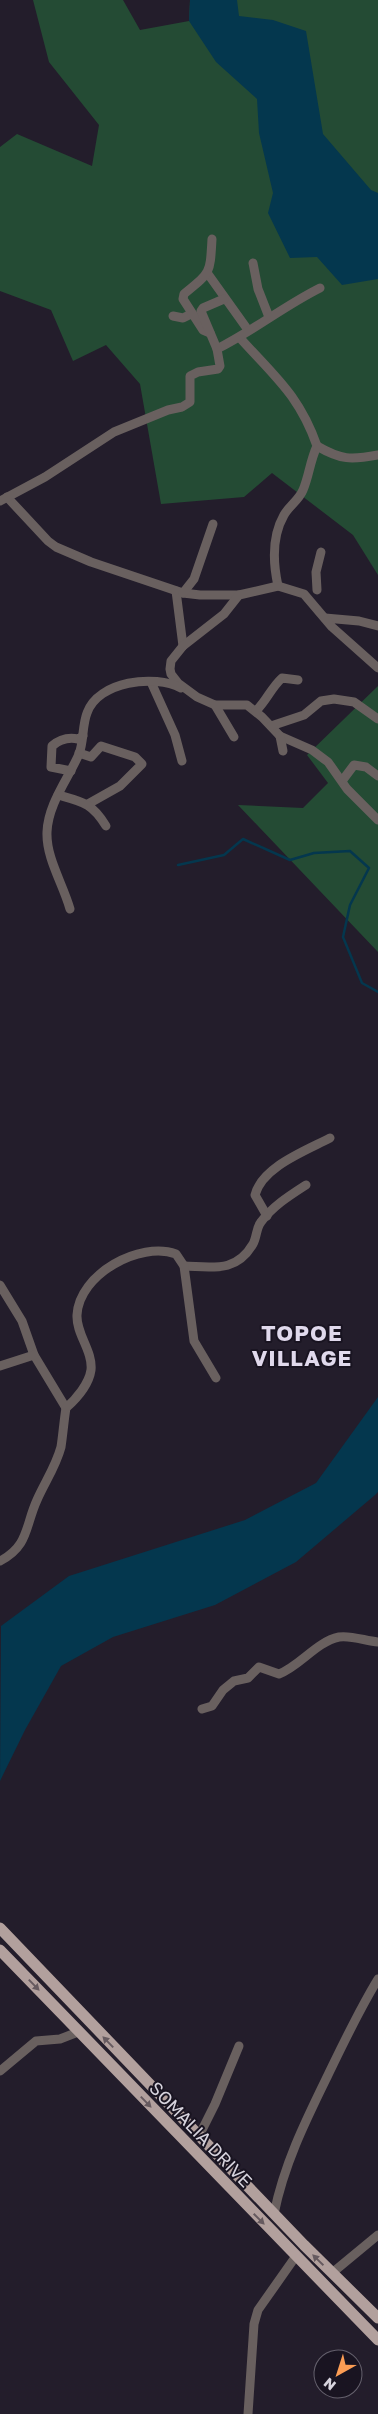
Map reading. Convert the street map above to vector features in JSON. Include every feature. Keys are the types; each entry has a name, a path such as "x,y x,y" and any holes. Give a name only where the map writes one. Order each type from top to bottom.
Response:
{"main road":[{"name":"SOMALIA DRIVE","path":"0,1928 274,2214 378,2318"},
{"name":"SOMALIA DRIVE","path":"0,1950 378,2340"}],"street":[{"path":"211,333 203,330 183,299 184,294 208,274 212,239"},
{"path":"253,263 258,289 269,317"},
{"path":"208,274 224,299 248,330"},
{"path":"217,349 240,338 248,330 320,288"},
{"path":"224,299 203,308 201,311 217,349 220,366 218,369 198,372 190,376 190,402 114,432 45,477 3,499 56,547 91,562 180,592 200,595 240,595 278,586 304,594 325,618 378,668"},
{"path":"173,316 183,318 191,314"},
{"path":"240,338 293,396 309,424 317,446 329,453 351,460 378,455"},
{"path":"278,586 274,570 276,537 284,514 303,490 311,459 317,446"},
{"path":"180,592 194,580 213,524"},
{"path":"317,590 316,572 321,552"},
{"path":"180,592 183,646"},
{"path":"155,681 183,646 224,614 240,595"},
{"path":"325,618 359,621 378,626"},
{"path":"171,661 171,674 188,692"},
{"path":"256,711 268,699 270,689 282,678 298,680"},
{"path":"155,681 175,735 182,761"},
{"path":"70,909 53,860 47,834 48,822 58,795 79,752 86,713 98,696 120,685 155,681 188,692 215,705 241,704 256,711 280,736 312,750 328,762 347,789 378,820"},
{"path":"271,726 304,715 321,701 334,699 354,702 378,719"},
{"path":"215,705 234,737"},
{"path":"71,771 51,767 52,746 58,741 71,737 78,739 83,736"},
{"path":"280,736 283,751"},
{"path":"79,752 91,757 101,746 135,757 142,764 120,786 88,804"},
{"path":"342,781 354,765 366,767 378,776"},
{"path":"58,795 88,804 96,810 106,826"},
{"path":"266,1216 255,1195 258,1185 273,1169 330,1138"},
{"path":"184,1266 224,1268 238,1260 252,1246 257,1236 259,1224 266,1216 284,1199 306,1185"},
{"path":"0,1561 16,1551 24,1539 36,1501 47,1484 61,1447 66,1408 75,1399 90,1375 90,1361 78,1329 77,1316 78,1305 95,1280 128,1256 158,1250 176,1254 184,1266 194,1341 216,1378"},
{"path":"0,1286 22,1321 34,1355 66,1408"},
{"path":"1,1363 34,1355"},
{"path":"202,1709 212,1706 223,1690 234,1681 248,1678 259,1667 279,1674 285,1672 292,1669 309,1654 338,1637 378,1642"},
{"path":"274,2214 285,2169 310,2112 354,2021 378,1980"},
{"path":"0,2070 36,2042 60,2039 78,2032"},
{"path":"200,2136 239,2046"},
{"path":"332,2273 378,2235"},
{"path":"248,2414 254,2324 258,2310 296,2256"}],"green space":[{"path":"33,0 123,0 140,30 189,21 190,0 378,0 378,575 353,535 272,473 244,497 161,504 140,384 106,345 73,361 51,310 0,291 0,147 17,134 92,166 99,125 49,62"},
{"path":"378,686 378,952 238,805 303,808 328,783 307,755"}],"water":[{"path":"190,0 237,0 239,16 273,20 306,31 323,134 371,190 378,193 378,279 342,285 317,257 290,258 268,213 273,193 259,133 257,99 216,62 189,21"},
{"path":"378,1397 378,1492 296,1562 215,1605 113,1637 61,1666 25,1730 0,1781 1,1626 69,1576 245,1520 316,1483"}],"waterway":[{"path":"178,865 224,855 243,839 290,860 314,853 350,851 369,868 350,905 343,937 362,983 378,992"}],"district":[{"name":"TOPOE VILLAGE","path":"302,1344"}]}
